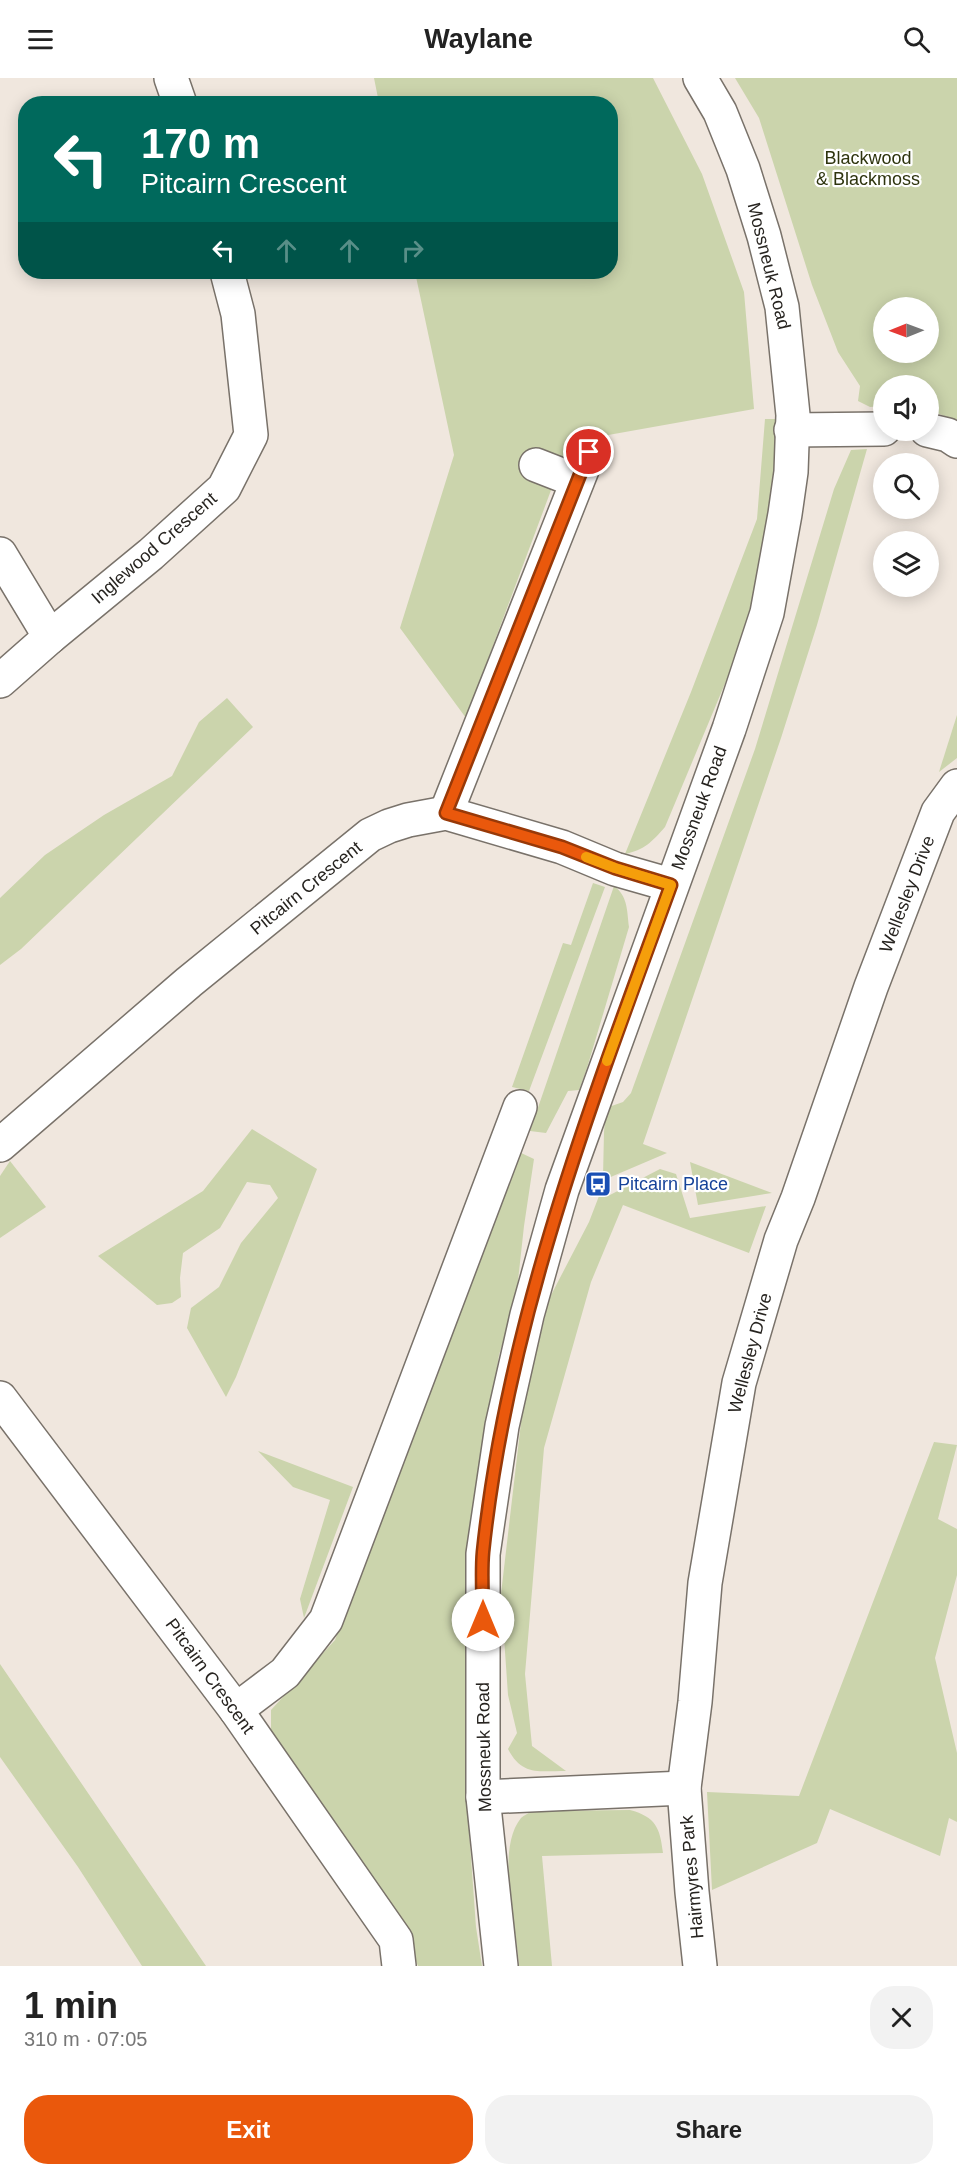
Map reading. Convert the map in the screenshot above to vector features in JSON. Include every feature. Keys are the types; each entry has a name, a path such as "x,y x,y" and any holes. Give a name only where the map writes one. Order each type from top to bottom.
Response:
{"street":[{"path":"171,78 177,96"},
{"name":"Mossneuk Road","path":"501,1966 483,1797 483,1554 502,1426 528,1315 562,1190 729,729 767,613 791,472 793,415 782,307 770,256 743,169 720,112 700,78"},
{"name":"Inglewood Crescent","path":"0,681 50,636 151,554 224,488 251,435 238,314 229,279"},
{"path":"791,430 873,429"},
{"path":"939,433 957,441"},
{"path":"446,813 583,467 536,465"},
{"path":"0,554 50,636"},
{"name":"Wellesley Drive","path":"684,1788 695,1702 705,1583 739,1383 781,1240 798,1198 871,987 938,812 957,786"},
{"name":"Pitcairn Crescent","path":"0,1144 189,982 370,835 389,826 446,813 562,847 615,868 671,885"},
{"path":"236,1710 285,1673 326,1620 520,1107"},
{"name":"Pitcairn Crescent","path":"0,1398 236,1710 396,1940 399,1966"},
{"path":"483,1797 684,1788"},
{"name":"Hairmyres Park","path":"684,1788 700,1966"}],"green space":[{"path":"374,78 653,78 702,174 744,292 754,409 569,442 466,718 400,628 454,455 416,279 618,279 618,96 378,96"},
{"name":"Blackwood & Blackmoss","path":"735,78 957,78 957,419 939,414 939,375 873,375 873,407 858,401 860,386 838,352 812,285 759,118"},
{"path":"765,419 776,419 773,494 757,582 739,650 665,827 647,845 625,854 691,692 757,519"},
{"path":"867,449 817,625 781,738 643,1144 667,1153 606,1179 603,1177 606,1108 623,1102 631,1093 755,749 834,489 851,450"},
{"path":"227,698 253,727 21,949 0,965 0,898 45,855 104,815 172,776 199,722"},
{"path":"957,715 957,758 939,772"},
{"path":"593,883 605,887 529,1091 512,1087 563,943 571,945"},
{"path":"614,886 624,899 629,927 587,1068 579,1090 568,1091 546,1133 530,1131"},
{"path":"252,1129 317,1169 236,1377 226,1397 187,1328 191,1308 219,1287 241,1243 278,1198 270,1185 247,1182 220,1228 183,1253 180,1278 181,1297 172,1303 157,1305 98,1256 203,1191"},
{"path":"519,1152 534,1159 516,1299 499,1355 480,1476 468,1588 465,1774 476,1927 482,1966 418,1966 411,1949 271,1740 271,1710 335,1640 463,1296 491,1233"},
{"path":"10,1161 46,1207 0,1238 0,1176"},
{"path":"690,1162 772,1193 698,1205"},
{"path":"660,1169 676,1174 690,1218 766,1206 749,1253 623,1205 591,1282 544,1448 525,1674 532,1746 566,1771 532,1770 519,1764 508,1749 517,1733 508,1695 501,1594 522,1414 549,1299 589,1222 599,1196 608,1196"},
{"path":"934,1442 957,1445 938,1519 957,1529 957,1575 935,1658 957,1753 957,1822 949,1818 940,1856 830,1809 817,1843 712,1890 707,1792 799,1796"},
{"path":"258,1451 353,1487 304,1618 300,1599 330,1500 293,1487"},
{"path":"0,1664 206,1966 142,1966 78,1867 0,1757"},
{"path":"630,1810 646,1816 655,1825 663,1853 542,1856 552,1966 519,1966 508,1869 513,1832 521,1818 533,1811"}],"slow traffic":[{"path":"586,857 671,885 607,1061"}],"place":[{"name":"Pitcairn Place","path":"598,1184"}],"route":[{"path":"483,1620 483,1554 495,1468 502,1426 528,1315 562,1190 671,885 615,868 562,847 446,813 589,452"}]}
